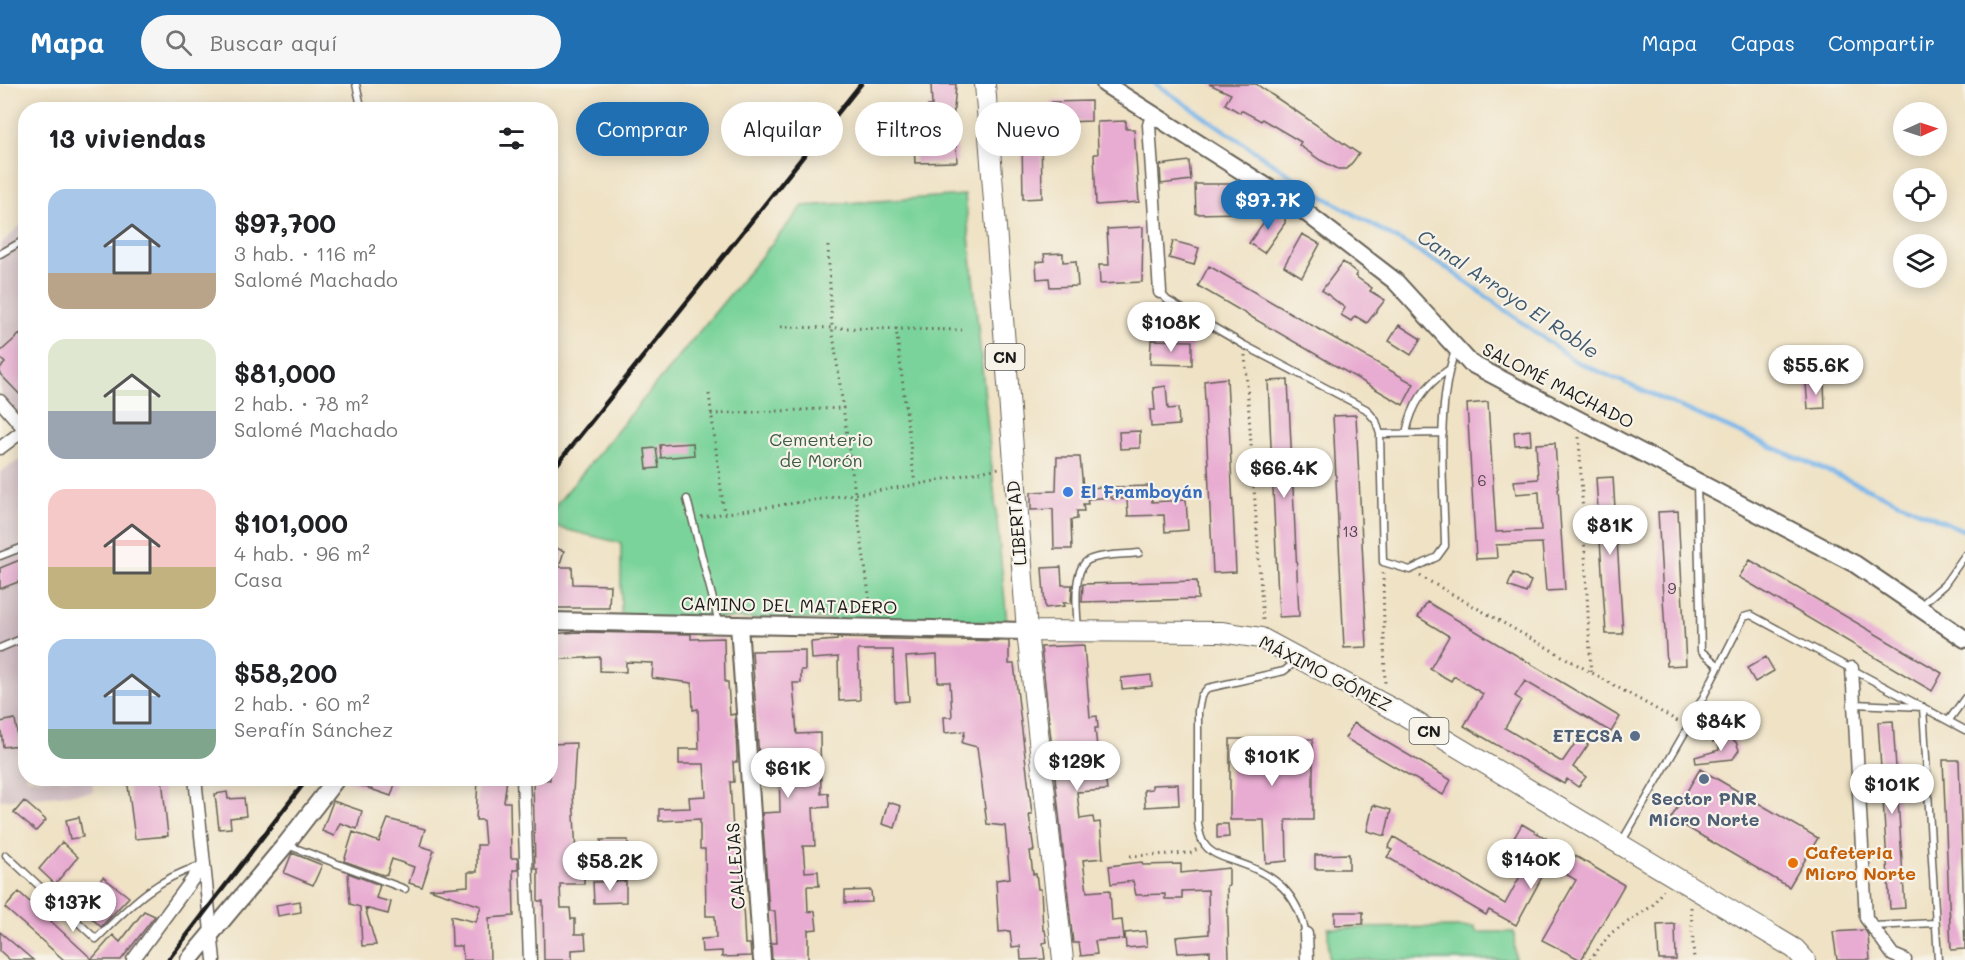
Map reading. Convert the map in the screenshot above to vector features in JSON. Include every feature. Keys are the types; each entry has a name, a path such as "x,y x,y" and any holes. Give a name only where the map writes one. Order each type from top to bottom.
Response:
{"main road":[{"name":"LIBERTAD","path":"985,84 1012,466 1062,960"},
{"name":"SALOMÉ MACHADO","path":"1106,84 1300,208 1395,280 1455,350 1487,374 1578,418 1855,564 1920,606 1965,639"},
{"name":"CAMINO DEL MATADERO","path":"558,621 1027,631"},
{"name":"CALLEJAS","path":"739,625 762,960"},
{"name":"MÁXIMO GÓMEZ","path":"1027,631 1221,632 1261,638 1300,657 1385,705 1795,949 1805,960"},
{"path":"189,960 286,844 331,786"}],"street":[{"path":"1153,113 1149,125 1160,292"},
{"path":"0,401 18,422"},
{"path":"0,448 18,435"},
{"path":"1852,668 1866,918 1893,955 1905,960"},
{"path":"196,786 214,960"},
{"path":"523,786 530,960"},
{"path":"133,960 203,865"},
{"path":"1306,934 1307,960"}],"lane":[{"path":"356,84 357,102"},
{"path":"0,254 18,244"},
{"path":"1160,292 1167,300 1244,345 1366,410 1376,421 1380,434 1383,562 1410,570 1437,557 1445,546 1443,433 1448,370 1455,350"},
{"path":"1406,433 1411,410 1430,382 1448,370"},
{"path":"1380,434 1443,433"},
{"path":"1697,480 1701,651 1719,666"},
{"path":"687,499 720,625"},
{"path":"0,556 18,549"},
{"path":"1078,631 1079,570 1084,562 1092,558 1139,553"},
{"path":"1920,606 1935,596 1964,556"},
{"path":"1620,846 1688,728 1744,618 1751,615 1965,730"},
{"path":"0,648 18,640"},
{"path":"1300,657 1284,671 1208,687 1201,696 1198,711 1198,823 1204,844 1219,856 1251,867 1293,897 1302,914 1306,934"},
{"path":"1949,720 1965,698"},
{"path":"1854,704 1923,707"},
{"path":"1923,707 1938,960"},
{"path":"286,844 405,889"},
{"path":"6,855 96,939 148,891 170,875 203,865"},
{"path":"1872,926 1935,923"}],"path":[{"path":"828,246 832,327 870,602"},
{"path":"781,327 962,330"},
{"path":"896,328 915,485"},
{"path":"1244,345 1263,624 1261,638"},
{"path":"709,394 724,513"},
{"path":"711,414 844,408"},
{"path":"1578,418 1591,672"},
{"path":"692,518 915,485 1012,466"},
{"path":"1383,562 1385,705"},
{"path":"1410,570 1719,745"},
{"path":"1130,856 1191,853 1204,844"},
{"path":"1590,960 1611,933 1652,906 1673,876"},
{"path":"1690,887 1694,960"}],"shaded area":[{"path":"18,228 18,417 0,394 0,245"},
{"path":"18,461 18,786 93,786 93,792 0,800 0,472"}],"green space":[{"name":"Cementerio de Morón","path":"965,195 1007,622 621,617 621,543 558,528 558,503 803,206"},
{"path":"1475,927 1476,932 1514,932 1515,960 1329,960 1328,928"}],"building":[{"path":"931,84 956,84 955,102 932,102"},
{"path":"1209,84 1256,84 1359,154 1347,169 1338,169 1320,160 1299,145 1301,142 1262,119 1261,121 1241,110 1240,113 1225,104 1231,94"},
{"path":"1091,101 1091,121 1081,121 1081,102 1052,102"},
{"path":"1126,121 1126,129 1134,129 1139,202 1096,205 1094,154 1098,154 1097,122"},
{"path":"915,156 957,156 957,162 915,163"},
{"path":"1022,156 1041,156 1042,198 1023,199"},
{"path":"1189,161 1191,180 1161,184 1160,165"},
{"path":"1195,184 1239,184 1239,213 1196,214"},
{"path":"1273,209 1285,218 1285,223 1264,253 1249,243"},
{"path":"1143,227 1142,282 1100,284 1099,265 1109,265 1107,229"},
{"path":"1302,234 1320,244 1302,277 1284,266"},
{"path":"1173,241 1199,248 1194,265 1169,258"},
{"path":"1063,253 1063,262 1076,261 1078,286 1050,287 1049,278 1037,279 1036,262 1045,261 1044,254"},
{"path":"1343,262 1357,273 1355,276 1372,288 1370,291 1385,300 1367,323 1355,316 1351,321 1341,315 1345,308 1322,290"},
{"path":"1209,266 1414,384 1403,405 1198,286"},
{"path":"1399,325 1421,339 1411,355 1389,341"},
{"path":"18,336 18,393 0,374 0,368 5,363 0,358 0,352"},
{"path":"1151,340 1192,341 1192,365 1150,364"},
{"path":"1227,378 1236,572 1213,573 1204,381"},
{"path":"1288,380 1299,616 1279,617 1268,381"},
{"path":"1824,383 1825,408 1808,409 1806,384"},
{"path":"1166,386 1168,409 1178,408 1179,425 1151,427 1150,410 1155,410 1153,388"},
{"path":"1488,402 1496,532 1541,530 1539,492 1516,494 1514,481 1538,479 1536,444 1555,443 1565,590 1546,591 1542,543 1496,545 1497,558 1476,559 1467,404"},
{"path":"1356,415 1367,647 1344,648 1333,416"},
{"path":"1530,430 1531,444 1515,445 1514,432"},
{"path":"1140,431 1140,448 1120,449 1119,432"},
{"path":"693,443 694,455 661,458 660,445"},
{"path":"656,448 659,468 647,469 645,449"},
{"path":"1057,457 1080,457 1083,488 1111,487 1112,497 1087,499 1088,504 1083,504 1084,511 1077,511 1077,519 1071,520 1072,549 1054,549 1053,509 1031,510 1031,492 1056,491"},
{"path":"1613,477 1623,634 1606,634 1596,478"},
{"path":"1151,486 1152,502 1186,500 1188,530 1165,532 1164,515 1128,516 1127,499 1112,499 1111,487"},
{"path":"1678,511 1686,665 1667,666 1658,512"},
{"path":"558,549 564,551 559,567 572,567 573,584 610,585 609,608 558,608"},
{"path":"1750,560 1942,673 1932,691 1739,577"},
{"path":"18,561 18,582 0,589 0,568"},
{"path":"1061,567 1062,585 1072,585 1071,603 1045,608 1042,568"},
{"path":"1513,573 1531,581 1526,593 1508,586"},
{"path":"1197,581 1198,599 1082,602 1083,584"},
{"path":"1427,602 1620,717 1611,732 1525,681 1515,696 1521,700 1505,728 1560,761 1563,761 1578,739 1588,745 1573,767 1586,777 1578,787 1567,779 1564,784 1464,726 1483,694 1454,676 1451,681 1430,669 1449,636 1418,617"},
{"path":"558,633 691,634 691,639 724,638 725,682 728,682 730,715 735,714 737,754 737,762 733,762 734,782 730,782 733,830 739,830 745,944 750,944 751,956 722,957 722,951 702,952 701,939 716,938 715,916 706,916 705,849 700,849 700,819 659,821 659,809 690,808 689,797 706,796 704,764 679,764 679,749 699,749 698,709 693,710 692,683 652,678 653,663 626,662 626,672 600,671 600,657 558,660"},
{"path":"837,638 1009,641 1009,664 1014,664 1032,814 1029,814 1034,851 1030,851 1033,874 1036,874 1038,889 1041,889 1043,930 1045,930 1047,942 1043,943 1045,959 1021,960 1020,946 1012,947 1010,931 999,932 996,880 1010,878 1005,826 987,824 977,747 962,743 965,731 945,733 944,717 952,717 950,682 938,682 937,655 906,657 909,701 895,702 893,650 858,650 860,700 839,701 838,657 812,659 811,642 837,640"},
{"path":"1084,645 1090,717 1097,716 1098,728 1095,728 1097,747 1090,747 1092,774 1105,773 1107,790 1077,792 1080,819 1093,817 1094,823 1100,822 1103,858 1083,860 1087,892 1110,890 1112,921 1122,920 1124,939 1095,941 1097,954 1081,956 1079,943 1073,943 1041,647"},
{"path":"805,650 805,670 801,670 801,683 793,683 797,734 820,733 821,794 828,793 829,807 813,808 815,846 803,846 805,872 818,871 819,886 807,886 808,912 815,911 817,929 808,930 808,960 772,960 771,943 777,943 775,911 769,911 762,813 780,812 779,765 772,766 771,758 759,759 752,651"},
{"path":"1766,657 1774,671 1755,682 1747,668"},
{"path":"1151,675 1152,686 1122,689 1121,678"},
{"path":"15,719 18,745 3,747 0,722"},
{"path":"1893,721 1905,908 1890,909 1878,722"},
{"path":"1354,723 1451,780 1443,795 1345,738"},
{"path":"1720,732 1736,742 1739,750 1733,759 1696,763 1695,757 1719,750 1719,745 1722,743"},
{"path":"1230,739 1313,739 1313,820 1286,820 1287,861 1266,863 1264,820 1230,820"},
{"path":"576,743 573,793 576,856 584,855 584,884 560,884 561,908 570,908 571,919 575,919 575,934 585,934 586,949 572,950 572,960 544,960 543,901 538,901 538,869 535,869 533,786 558,786 558,744"},
{"path":"1943,760 1959,760 1965,949 1951,950"},
{"path":"1700,769 1818,838 1789,887 1671,818"},
{"path":"1178,784 1179,805 1145,807 1144,790 1152,789 1152,785"},
{"path":"128,786 163,786 168,836 135,839"},
{"path":"362,786 394,786 391,796"},
{"path":"478,786 506,786 504,802 510,802 511,858 518,858 518,870 513,870 514,916 489,918 490,960 463,960 462,946 452,946 451,916 476,922 481,906 429,889 468,886 468,872 477,872 477,845 485,845 483,820 476,820"},
{"path":"227,792 228,799 244,798 246,816 230,818 231,828 219,829 215,794"},
{"path":"24,801 46,820 36,831 14,813"},
{"path":"333,801 362,811 357,829 340,823 334,836 322,831"},
{"path":"888,802 901,806 895,828 882,824"},
{"path":"1373,805 1391,810 1385,836 1367,831"},
{"path":"79,817 83,837 70,839 66,820"},
{"path":"388,819 425,829 420,846 434,850 422,887 409,883 414,867 392,859 387,874 383,875 344,861 353,832 379,842"},
{"path":"1217,824 1228,824 1229,837 1217,838"},
{"path":"1522,824 1624,885 1581,960 1542,940 1576,880 1549,864 1516,925 1489,910 1486,915 1387,857 1392,850 1388,848 1394,837 1505,904 1533,852 1513,840"},
{"path":"601,840 628,840 628,853 601,853"},
{"path":"62,842 78,857 55,884 39,869"},
{"path":"292,853 322,865 313,885 284,873"},
{"path":"1349,854 1349,869 1315,869 1315,855"},
{"path":"1142,862 1143,865 1181,864 1181,873 1229,868 1229,885 1227,886 1229,960 1210,960 1210,951 1178,953 1176,937 1209,934 1208,890 1182,891 1182,899 1165,899 1165,894 1136,895 1133,881 1111,884 1109,866"},
{"path":"348,873 380,885 376,898 391,902 388,914 365,908 376,945 362,946 360,907 350,904"},
{"path":"103,877 129,897 101,927 79,906"},
{"path":"626,881 626,902 594,903 593,882"},
{"path":"871,890 872,902 845,903 845,891"},
{"path":"19,892 92,959 113,935 120,942 144,911 155,916 121,960 64,960 5,908"},
{"path":"300,901 301,912 278,916 276,905"},
{"path":"1335,912 1363,912 1363,924 1335,925"},
{"path":"1675,924 1676,960 1659,960 1657,925"},
{"path":"1865,930 1868,935 1870,960 1837,960 1833,932"},
{"path":"1145,931 1147,946 1126,948 1125,933"},
{"path":"0,932 33,960 10,960 0,951"}],"waterway":[{"name":"Canal Arroyo El Roble","path":"1156,84 1312,190 1450,270 1575,361 1965,531"}],"railway":[{"path":"558,463 861,84"},
{"path":"168,960 302,786"}],"place":[{"name":"El Framboyán","path":"1068,492"},
{"name":"ETECSA","path":"1635,736"},
{"name":"Sector PNR Micro Norte","path":"1704,779"},
{"name":"Cafeteria Micro Norte","path":"1793,863"}]}
